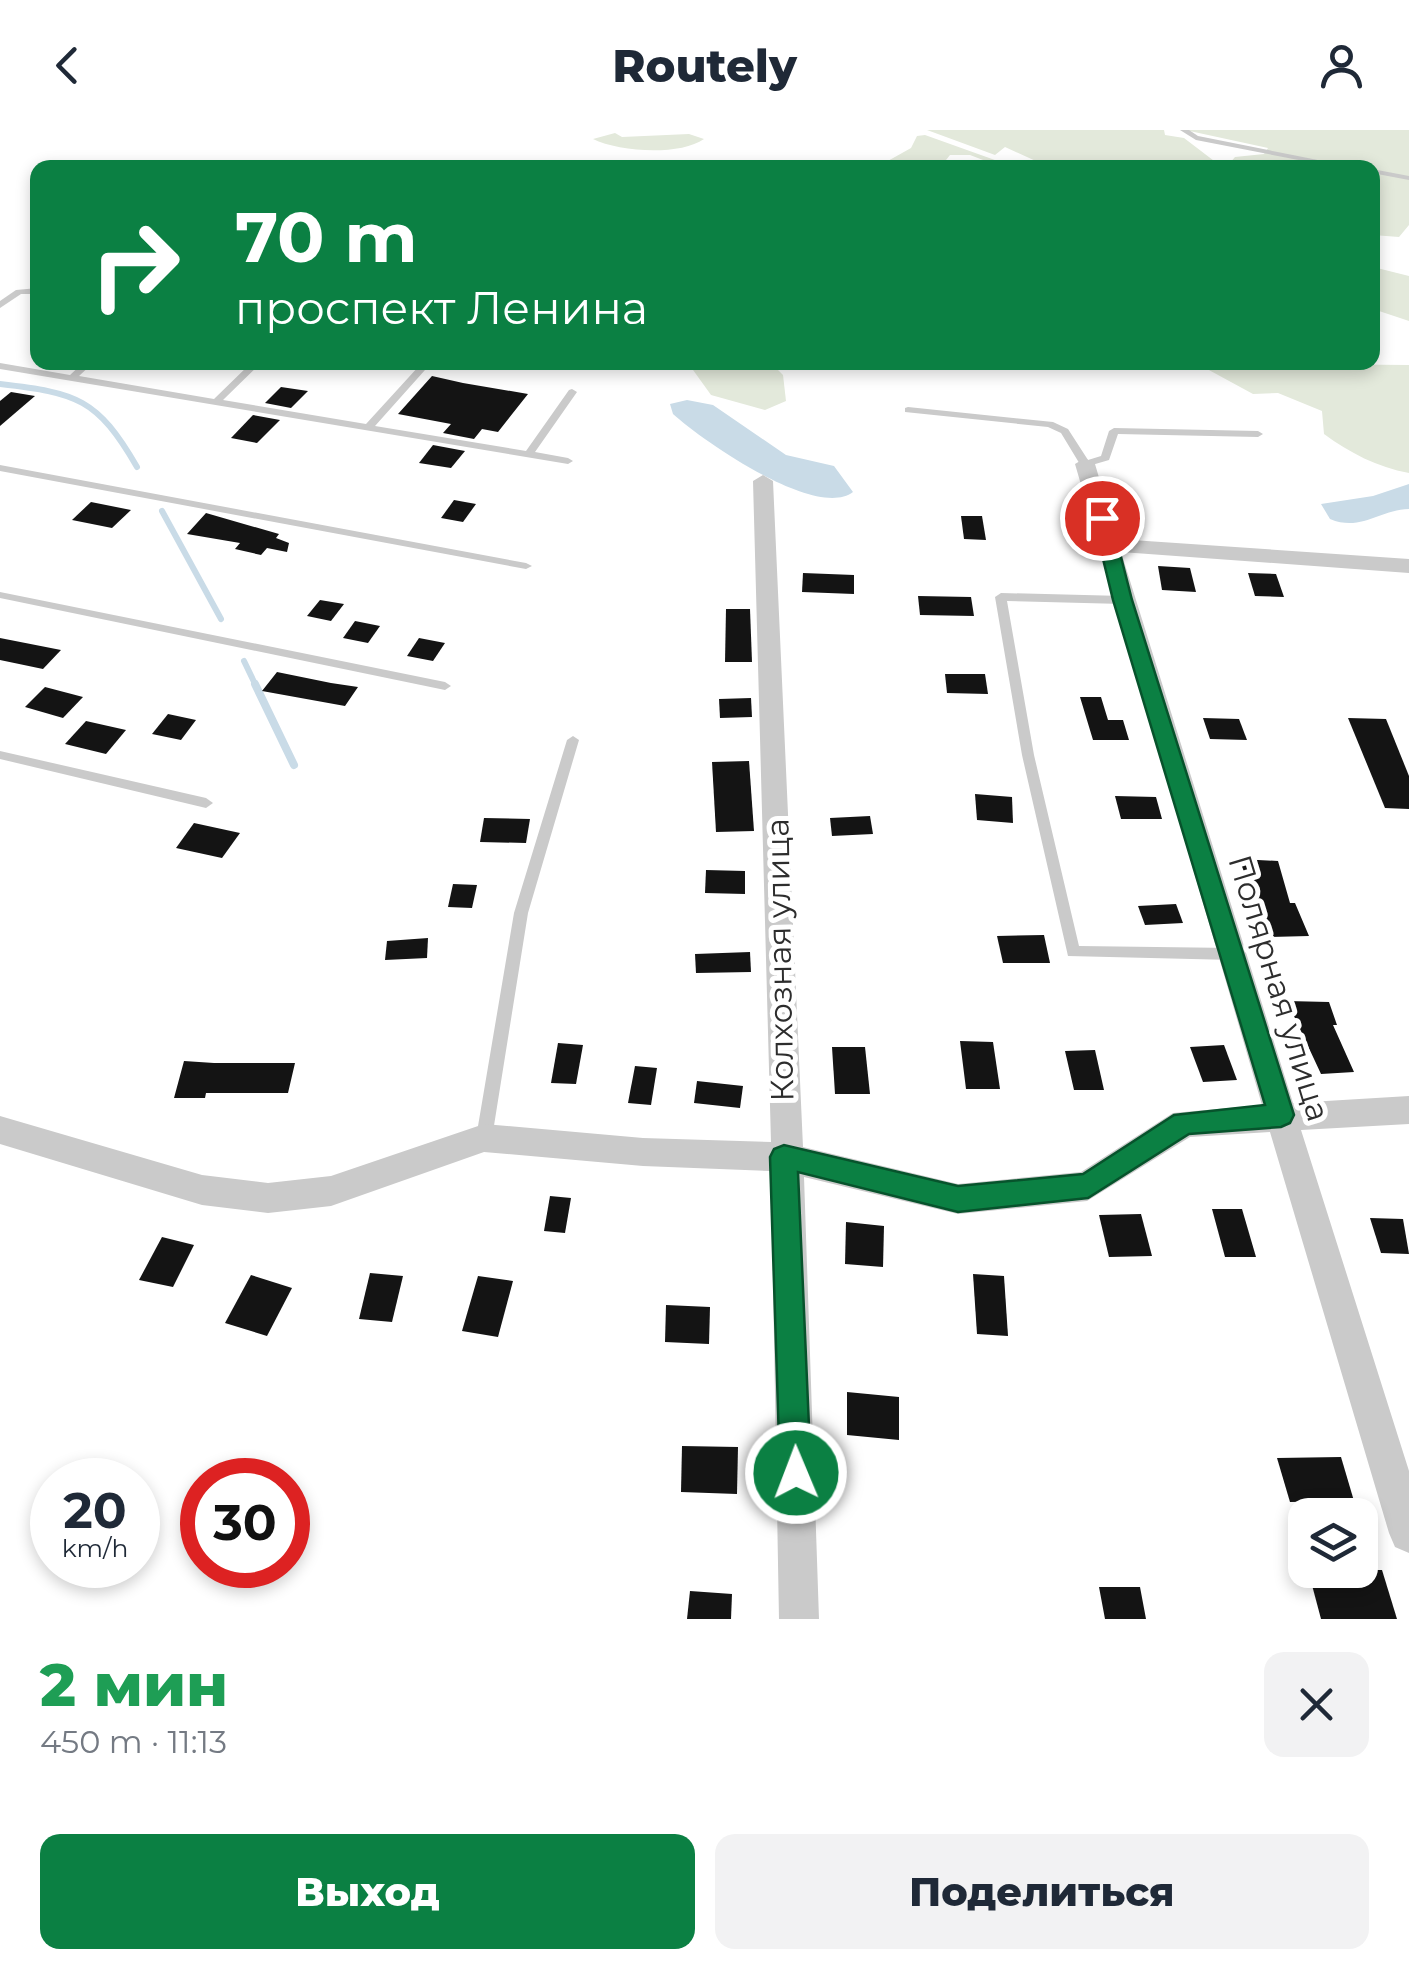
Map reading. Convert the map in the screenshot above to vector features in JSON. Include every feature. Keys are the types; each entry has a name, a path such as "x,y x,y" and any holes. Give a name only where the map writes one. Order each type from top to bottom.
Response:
{"street":[{"name":"Полярная улица","path":"1085,464 1122,600 1409,1533"},
{"name":"Колхозная улица","path":"764,481 778,804 784,1157 799,1619"},
{"path":"1110,546 1409,566"},
{"path":"0,1130 202,1190 268,1198 331,1191 484,1138 643,1152 784,1157 958,1199 1088,1186 1184,1123 1409,1110"}],"lane":[{"path":"1184,130 1196,138 1313,160"},
{"path":"1380,173 1409,178"},
{"path":"0,305 19,292 30,291"},
{"path":"0,366 568,461"},
{"path":"72,378 81,370"},
{"path":"216,402 250,370"},
{"path":"369,427 420,370"},
{"path":"529,454 572,392"},
{"path":"908,410 1050,424 1064,431 1085,464 1105,458 1114,431 1258,434"},
{"path":"0,468 526,566"},
{"path":"0,595 446,686"},
{"path":"1122,600 1001,597 1028,754 1073,952 1234,954"},
{"path":"484,1138 521,913 573,740"},
{"path":"0,755 206,803"}],"shaded area":[{"path":"927,130 1164,130 1165,135 1184,138 1213,160 1034,160 1005,147 995,155"},
{"path":"1185,130 1409,130 1409,225 1399,237 1380,236 1380,160 1232,160 1264,154 1268,148"},
{"path":"615,133 622,137 689,134 704,139 680,148 649,150 618,147 593,139"},
{"path":"925,135 995,160 950,155 946,160 890,160 911,148 917,136"},
{"path":"1380,269 1409,276 1409,321 1380,311"},
{"path":"1380,365 1409,365 1409,473 1364,458 1324,434 1322,411 1278,393 1253,394 1209,370 1380,370"},
{"path":"693,370 778,370 783,375 786,401 765,410 711,395"}],"water":[{"path":"687,400 713,405 786,455 834,466 853,492 836,498 813,495 760,474 673,414 670,404"},
{"path":"1409,484 1409,509 1361,522 1330,519 1321,504 1373,496"}],"building":[{"path":"432,376 528,394 498,432 482,429 474,439 443,433 451,424 398,414"},
{"path":"281,387 308,391 291,408 265,403"},
{"path":"11,392 35,396 0,426 0,401"},
{"path":"253,415 280,420 257,443 231,438"},
{"path":"433,445 465,451 451,468 419,463"},
{"path":"454,500 476,504 463,522 441,518"},
{"path":"91,502 131,510 112,528 72,520"},
{"path":"206,513 279,534 276,538 289,543 287,552 267,548 261,555 235,549 240,543 187,534"},
{"path":"961,516 982,516 986,540 964,539"},
{"path":"1158,566 1190,568 1196,592 1162,590"},
{"path":"803,573 854,575 854,594 802,592"},
{"path":"1248,573 1276,574 1284,597 1255,596"},
{"path":"918,596 971,597 974,616 920,615"},
{"path":"320,600 344,604 331,621 307,616"},
{"path":"726,609 750,609 752,662 725,662"},
{"path":"355,621 380,626 368,643 343,638"},
{"path":"0,638 61,650 43,669 0,660"},
{"path":"419,638 445,643 433,661 407,656"},
{"path":"277,672 358,687 345,706 262,691"},
{"path":"945,674 985,674 988,694 947,693"},
{"path":"45,687 83,697 63,718 25,707"},
{"path":"1080,697 1101,697 1108,720 1123,720 1129,740 1093,740"},
{"path":"751,698 752,717 720,718 719,699"},
{"path":"168,714 196,720 181,740 152,734"},
{"path":"1203,718 1239,719 1247,740 1210,739"},
{"path":"1348,718 1386,719 1409,776 1409,809 1385,808"},
{"path":"86,721 126,730 106,754 65,744"},
{"path":"749,761 754,831 716,832 712,762"},
{"path":"975,794 1012,797 1013,823 977,820"},
{"path":"1115,796 1156,797 1162,819 1121,819"},
{"path":"870,816 873,834 832,836 830,818"},
{"path":"484,818 530,819 526,843 480,842"},
{"path":"194,823 240,833 222,858 176,848"},
{"path":"1239,859 1278,861 1290,903 1295,903 1309,936 1270,937"},
{"path":"706,870 745,871 745,894 705,893"},
{"path":"453,884 477,885 472,908 448,907"},
{"path":"1176,904 1183,923 1145,925 1138,906"},
{"path":"1044,935 1050,963 1003,963 997,936"},
{"path":"428,938 427,958 385,960 387,941"},
{"path":"750,952 751,972 696,973 695,954"},
{"path":"1287,1001 1329,1002 1337,1025 1333,1025 1354,1072 1321,1074"},
{"path":"960,1041 993,1042 1000,1089 966,1089"},
{"path":"558,1043 583,1045 576,1084 551,1083"},
{"path":"1224,1045 1237,1080 1203,1082 1190,1047"},
{"path":"832,1047 865,1047 870,1094 835,1094"},
{"path":"1095,1050 1104,1090 1074,1090 1065,1051"},
{"path":"184,1061 295,1063 288,1093 206,1093 205,1098 174,1098"},
{"path":"635,1066 657,1068 651,1105 628,1103"},
{"path":"697,1081 743,1086 740,1108 694,1103"},
{"path":"550,1196 571,1198 565,1233 544,1231"},
{"path":"1212,1209 1242,1209 1256,1257 1225,1257"},
{"path":"1141,1214 1152,1256 1109,1257 1099,1215"},
{"path":"1370,1218 1403,1219 1409,1254 1381,1253"},
{"path":"846,1222 884,1226 883,1267 845,1264"},
{"path":"162,1237 194,1245 173,1287 139,1280"},
{"path":"370,1273 403,1276 392,1322 359,1319"},
{"path":"973,1274 1004,1276 1008,1336 977,1334"},
{"path":"251,1275 292,1288 267,1336 225,1323"},
{"path":"478,1276 513,1281 498,1337 462,1331"},
{"path":"666,1305 710,1307 709,1344 665,1342"},
{"path":"847,1392 899,1397 899,1440 847,1435"},
{"path":"682,1446 738,1447 737,1494 681,1492"},
{"path":"1341,1457 1353,1498 1289,1498 1277,1458"},
{"path":"1378,1570 1382,1570 1397,1619 1321,1619 1313,1588 1378,1588"},
{"path":"1099,1587 1140,1587 1146,1619 1105,1619"},
{"path":"690,1591 732,1594 731,1619 687,1619"}],"waterway":[{"path":"0,384 48,391 82,403 110,426 137,467"},
{"path":"162,511 221,619"},
{"path":"244,661 256,686"},
{"path":"255,684 294,765"}],"route":[{"path":"796,1473 784,1157 958,1199 1088,1186 1184,1123 1281,1115 1122,600 1102,518"}]}
